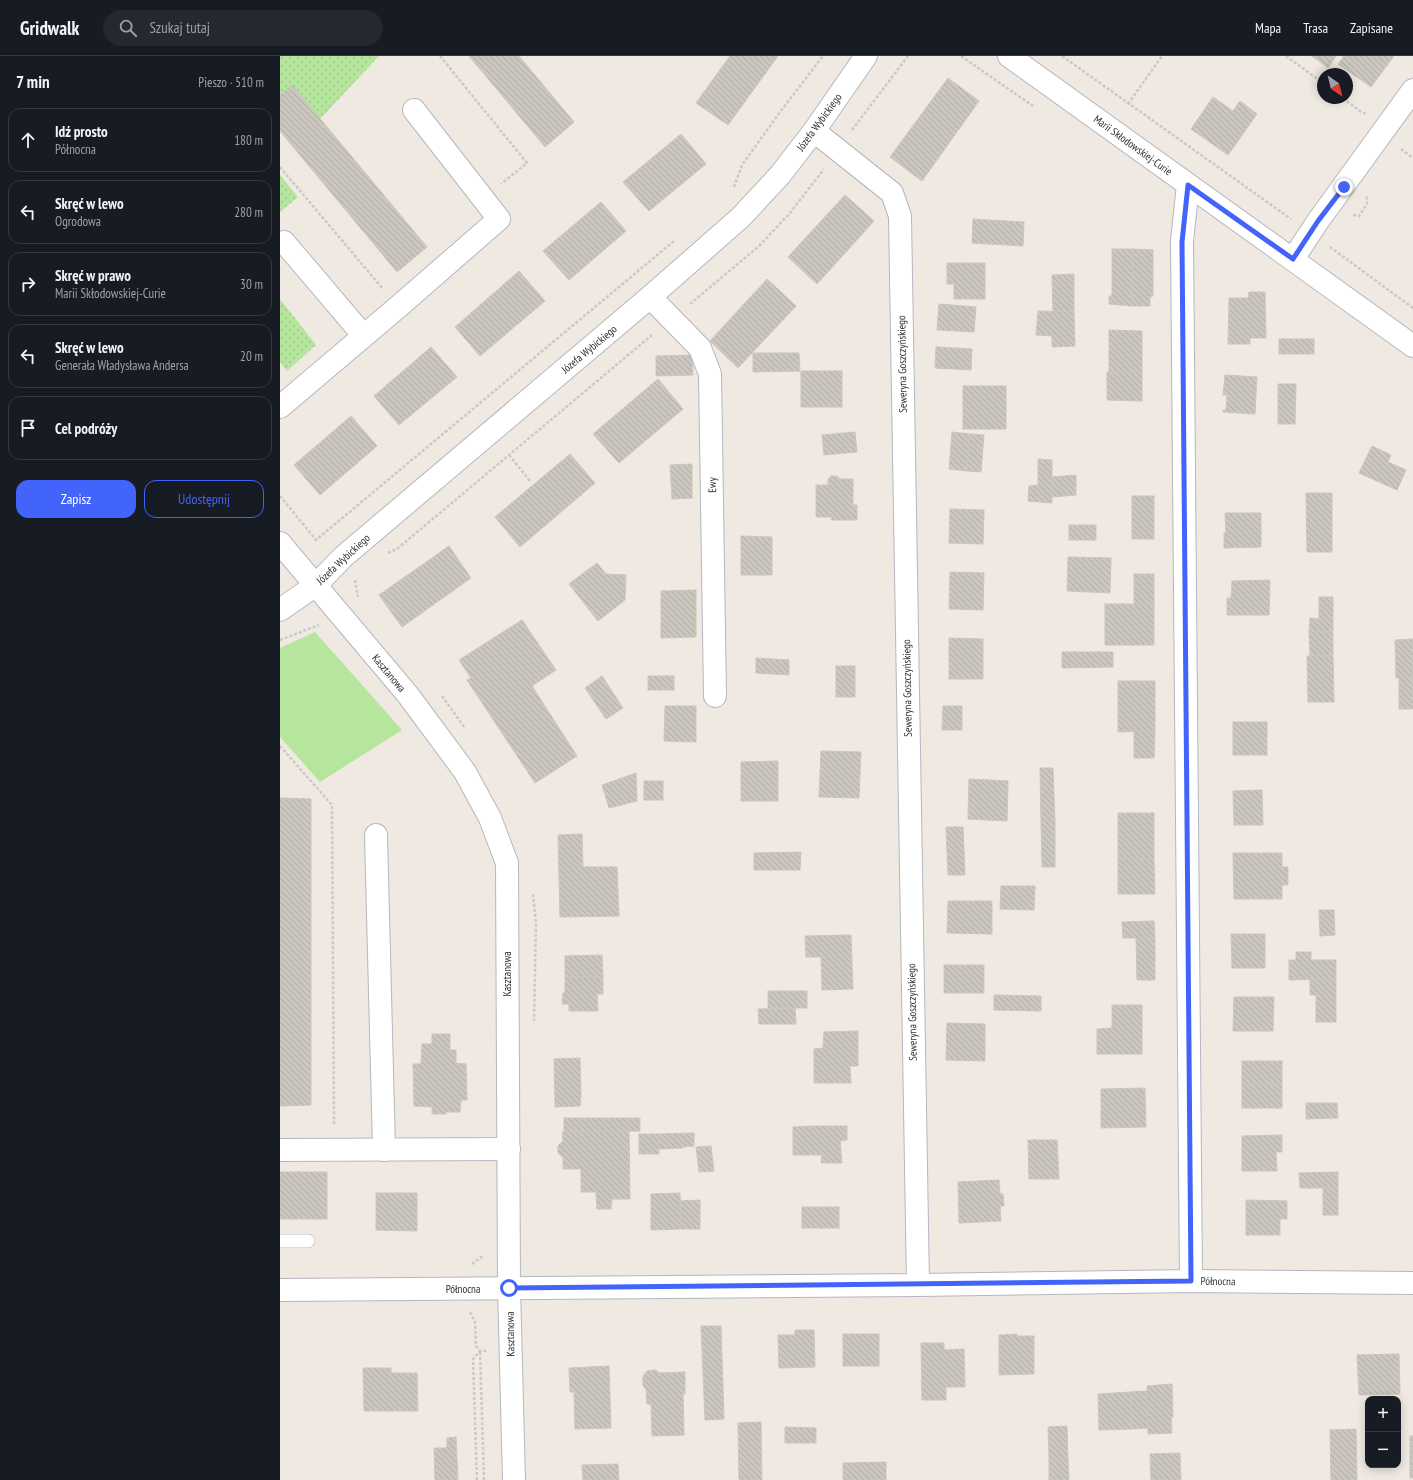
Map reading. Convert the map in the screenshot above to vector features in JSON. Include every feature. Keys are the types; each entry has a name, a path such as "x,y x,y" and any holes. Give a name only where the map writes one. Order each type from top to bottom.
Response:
{"street":[{"name":"Józefa Wybickiego","path":"280,610 316,585 343,557 650,297 741,217 780,175 814,131 866,56"},
{"name":"Marii Skłodowskiej-Curie","path":"1009,56 1413,346"},
{"path":"1293,259 1318,221 1413,90"},
{"path":"280,407 499,219 414,110"},
{"name":"Seweryna Goszczyńskiego","path":"814,131 833,158 892,193 900,216 918,1285"},
{"path":"1188,185 1182,242 1191,1281"},
{"path":"284,242 363,335"},
{"name":"Ewy","path":"650,297 700,348 710,374 715,696"},
{"name":"Kasztanowa","path":"280,543 408,695 465,772 490,818 506,863 509,1288 514,1480"},
{"path":"376,835 384,1150"},
{"path":"280,1150 509,1149"},
{"name":"Północna","path":"280,1290 918,1285 1191,1281 1413,1283"}],"lane":[{"path":"280,1241 308,1241"}],"path":[{"path":"440,56 528,163 483,198"},
{"path":"732,192 742,165 823,56"},
{"path":"384,554 397,548 758,247 790,213 833,158 908,56"},
{"path":"961,56 1035,107"},
{"path":"1062,56 1292,220"},
{"path":"1128,104 1162,56"},
{"path":"1286,56 1317,79"},
{"path":"1351,104 1361,112 1369,115"},
{"path":"280,167 398,307"},
{"path":"1318,221 1329,229 1323,242 1413,308"},
{"path":"280,496 316,540 679,237"},
{"path":"509,455 530,481"},
{"path":"354,576 359,602"},
{"path":"280,746 332,805 334,1134"},
{"path":"477,1480 473,1359 480,1351 484,1480"}],"green space":[{"path":"280,56 379,56 320,119 280,95"},
{"path":"280,175 298,197 280,212"},
{"path":"280,299 316,345 287,371 280,362"},
{"path":"315,632 402,730 320,782 280,737 280,648"}],"building":[{"path":"469,56 519,56 574,122 545,147"},
{"path":"730,56 778,56 728,125 696,103"},
{"path":"1312,56 1336,56 1328,68"},
{"path":"1344,56 1394,56 1371,87 1353,74 1353,68 1344,68 1338,64"},
{"path":"948,78 979,101 922,181 890,157"},
{"path":"292,85 427,247 397,272 280,131 280,95"},
{"path":"1213,97 1233,111 1240,101 1257,114 1228,155 1191,129"},
{"path":"681,134 706,164 649,211 623,182"},
{"path":"845,195 874,221 817,284 788,257"},
{"path":"601,202 626,231 569,280 543,251"},
{"path":"973,219 1024,222 1023,246 972,243"},
{"path":"1112,249 1133,249 1132,306 1109,304 1109,296 1112,296"},
{"path":"1133,249 1153,250 1153,296 1150,297 1150,306 1132,306"},
{"path":"947,263 985,263 985,299 954,299 954,284 947,284"},
{"path":"519,271 545,301 480,356 455,327"},
{"path":"1074,274 1074,312 1053,312 1052,275"},
{"path":"767,279 796,306 738,368 710,341"},
{"path":"1249,292 1265,292 1266,338 1250,338 1250,344 1228,344 1229,298 1248,298"},
{"path":"939,304 976,307 974,332 937,330"},
{"path":"1038,311 1074,312 1075,346 1052,347 1052,336 1036,335"},
{"path":"1109,330 1142,331 1142,372 1109,372"},
{"path":"1279,339 1314,339 1314,354 1279,354"},
{"path":"431,347 457,377 399,425 374,396"},
{"path":"936,347 972,349 971,370 935,368"},
{"path":"753,353 799,353 800,371 753,372"},
{"path":"692,355 693,375 656,376 656,356"},
{"path":"801,371 842,371 842,407 801,407"},
{"path":"1107,372 1142,372 1142,401 1107,400"},
{"path":"1225,375 1257,377 1255,414 1223,412 1223,410 1226,410 1227,395 1223,395"},
{"path":"658,379 683,409 619,463 593,434"},
{"path":"1278,384 1296,384 1295,424 1278,424"},
{"path":"963,386 1006,386 1006,429 963,429"},
{"path":"351,416 377,446 320,495 294,465"},
{"path":"855,432 857,452 824,455 822,435"},
{"path":"952,432 970,434 967,471 949,469"},
{"path":"970,434 984,435 981,472 967,471"},
{"path":"1372,446 1391,455 1388,462 1406,470 1397,490 1359,473"},
{"path":"570,454 595,483 520,547 495,517"},
{"path":"1038,459 1052,460 1052,503 1028,501 1029,486 1038,485"},
{"path":"692,464 692,498 672,499 670,465"},
{"path":"1076,475 1076,495 1052,497 1052,477"},
{"path":"831,476 837,476 840,479 853,479 853,505 857,505 857,520 831,520 832,517 816,517 816,485 828,485 828,480"},
{"path":"1306,493 1332,493 1332,552 1307,552"},
{"path":"1132,496 1154,496 1154,539 1132,539"},
{"path":"950,509 984,510 983,544 949,543"},
{"path":"1225,513 1261,513 1261,547 1224,548 1224,533 1226,533"},
{"path":"1069,525 1096,525 1096,540 1069,540"},
{"path":"741,536 772,537 772,575 741,575"},
{"path":"449,546 471,578 402,627 379,595"},
{"path":"1068,557 1111,558 1110,593 1067,591"},
{"path":"597,563 606,574 626,575 625,600 598,621 569,584"},
{"path":"950,572 984,573 983,610 949,609"},
{"path":"1134,574 1154,574 1154,604 1134,604"},
{"path":"1270,580 1269,615 1227,615 1227,598 1231,598 1232,581"},
{"path":"696,590 696,637 661,638 661,591"},
{"path":"1319,597 1333,597 1333,632 1309,632 1310,618 1319,619"},
{"path":"1105,604 1154,604 1154,645 1105,645"},
{"path":"522,620 556,670 532,686 577,756 535,783 467,680 471,678 459,660"},
{"path":"1309,632 1333,632 1333,656 1310,656"},
{"path":"949,638 983,639 983,679 949,679"},
{"path":"1413,639 1413,678 1396,678 1395,640"},
{"path":"1062,652 1113,652 1113,667 1062,668"},
{"path":"1307,656 1333,656 1334,702 1308,702"},
{"path":"756,658 789,660 789,675 756,673"},
{"path":"836,666 855,666 855,697 836,697"},
{"path":"602,676 623,708 606,719 585,688"},
{"path":"648,676 674,676 674,690 648,690"},
{"path":"1399,678 1413,678 1413,709 1399,709"},
{"path":"1118,681 1155,681 1155,731 1118,732"},
{"path":"665,706 696,706 696,742 664,741"},
{"path":"943,706 962,706 962,730 942,730"},
{"path":"1233,722 1267,722 1267,755 1233,755"},
{"path":"1134,731 1155,731 1154,758 1134,758"},
{"path":"821,751 861,752 859,798 819,797"},
{"path":"778,761 778,801 741,801 741,762"},
{"path":"1040,768 1053,768 1055,822 1041,821"},
{"path":"636,773 637,801 609,808 602,785"},
{"path":"969,779 1008,781 1007,821 968,819"},
{"path":"644,781 663,781 663,800 644,800"},
{"path":"1262,790 1263,825 1234,825 1233,791"},
{"path":"280,798 311,799 311,1105 280,1106"},
{"path":"1118,813 1154,813 1154,859 1118,858"},
{"path":"1041,821 1055,822 1055,867 1042,867"},
{"path":"946,827 963,827 965,875 948,875"},
{"path":"582,834 583,867 617,867 619,916 560,917 558,835"},
{"path":"801,852 800,870 754,870 754,853"},
{"path":"1233,853 1282,853 1282,867 1288,867 1288,885 1282,885 1282,899 1234,899"},
{"path":"1118,858 1154,859 1155,894 1118,894"},
{"path":"1001,886 1035,886 1034,910 1000,909"},
{"path":"948,901 992,901 992,934 947,933"},
{"path":"1319,910 1334,910 1335,935 1320,936"},
{"path":"1154,921 1155,938 1123,938 1122,922"},
{"path":"1231,934 1265,934 1265,968 1232,968"},
{"path":"851,935 853,989 822,990 821,957 806,957 805,936"},
{"path":"1136,938 1155,938 1155,980 1137,980"},
{"path":"1296,952 1311,952 1311,960 1336,960 1336,979 1289,980 1289,960 1296,960"},
{"path":"602,955 603,977 565,977 565,956"},
{"path":"944,965 984,965 984,993 944,993"},
{"path":"565,977 603,977 603,994 597,994 598,1011 569,1011 569,1004 562,1004 563,993 565,993"},
{"path":"1336,979 1336,1022 1316,1022 1316,995 1310,995 1310,980"},
{"path":"768,991 807,991 807,1008 768,1008"},
{"path":"994,995 1041,996 1041,1011 994,1010"},
{"path":"1234,997 1274,997 1273,1031 1233,1031"},
{"path":"1112,1005 1142,1005 1142,1054 1097,1054 1097,1029 1112,1028"},
{"path":"795,1008 796,1024 759,1024 758,1009"},
{"path":"947,1023 985,1024 985,1061 946,1060"},
{"path":"858,1031 858,1066 850,1066 851,1083 814,1083 814,1049 823,1048 824,1032"},
{"path":"432,1034 450,1034 450,1050 456,1050 456,1063 466,1064 467,1100 461,1100 460,1112 432,1114 432,1107 414,1106 413,1064 421,1064 422,1044 432,1044"},
{"path":"580,1058 580,1106 555,1107 554,1059"},
{"path":"1242,1061 1282,1061 1282,1084 1242,1084"},
{"path":"1242,1084 1282,1084 1282,1108 1242,1108"},
{"path":"1145,1088 1146,1127 1101,1128 1101,1089"},
{"path":"1306,1103 1337,1103 1338,1118 1306,1119"},
{"path":"564,1118 640,1118 640,1131 564,1132"},
{"path":"847,1126 847,1140 840,1141 842,1163 821,1163 822,1155 793,1155 793,1127"},
{"path":"629,1131 630,1199 612,1199 611,1209 597,1209 596,1192 581,1192 581,1169 563,1169 563,1157 558,1153 558,1146 563,1141 562,1132"},
{"path":"694,1133 694,1146 659,1149 658,1134"},
{"path":"639,1134 658,1134 659,1154 639,1154"},
{"path":"1282,1135 1282,1152 1276,1152 1277,1171 1242,1171 1242,1136"},
{"path":"1028,1140 1057,1140 1059,1179 1029,1179"},
{"path":"711,1146 714,1171 699,1172 696,1147"},
{"path":"280,1172 327,1172 327,1219 280,1219"},
{"path":"1338,1172 1338,1188 1300,1188 1299,1173"},
{"path":"999,1180 1000,1194 1003,1194 1004,1206 1000,1206 1001,1221 959,1223 958,1182"},
{"path":"1323,1188 1338,1188 1338,1215 1323,1215"},
{"path":"376,1193 417,1193 417,1231 376,1230"},
{"path":"680,1193 681,1229 651,1230 651,1194"},
{"path":"700,1200 700,1229 681,1229 680,1201"},
{"path":"1246,1200 1287,1201 1287,1219 1280,1219 1280,1235 1246,1235"},
{"path":"802,1207 839,1207 839,1228 802,1228"},
{"path":"701,1326 721,1326 724,1419 705,1420"},
{"path":"795,1330 814,1330 815,1367 779,1368 778,1335 795,1335"},
{"path":"843,1334 879,1334 879,1366 843,1366"},
{"path":"1017,1334 1017,1336 1034,1336 1034,1374 999,1375 999,1335"},
{"path":"921,1343 944,1343 944,1350 964,1349 965,1387 946,1387 946,1400 922,1400"},
{"path":"1399,1354 1400,1394 1359,1395 1357,1355"},
{"path":"609,1366 611,1428 575,1429 574,1392 570,1392 569,1368"},
{"path":"363,1368 391,1368 391,1373 417,1373 418,1411 364,1411"},
{"path":"656,1370 659,1373 685,1372 685,1394 683,1394 684,1435 652,1436 651,1404 647,1404 646,1389 643,1386 643,1376 647,1371"},
{"path":"1172,1384 1172,1433 1148,1434 1147,1386"},
{"path":"1146,1391 1148,1428 1132,1429 1130,1392"},
{"path":"1130,1392 1132,1429 1099,1430 1098,1394"},
{"path":"761,1422 762,1480 739,1480 738,1423"},
{"path":"1067,1426 1068,1458 1049,1458 1048,1427"},
{"path":"785,1427 816,1428 816,1443 785,1443"},
{"path":"1356,1429 1357,1480 1331,1480 1330,1430"},
{"path":"1410,1436 1413,1436 1413,1478 1410,1478"},
{"path":"456,1437 458,1480 435,1480 434,1448 447,1448 447,1438"},
{"path":"1180,1453 1181,1480 1151,1480 1150,1454"},
{"path":"1049,1458 1068,1458 1069,1480 1049,1480"},
{"path":"886,1462 886,1480 843,1480 843,1463"},
{"path":"618,1464 619,1480 583,1480 582,1465"}],"route":[{"path":"509,1288 1191,1281 1192,1243 1182,242 1188,185 1293,259 1318,221 1344,187"}]}
